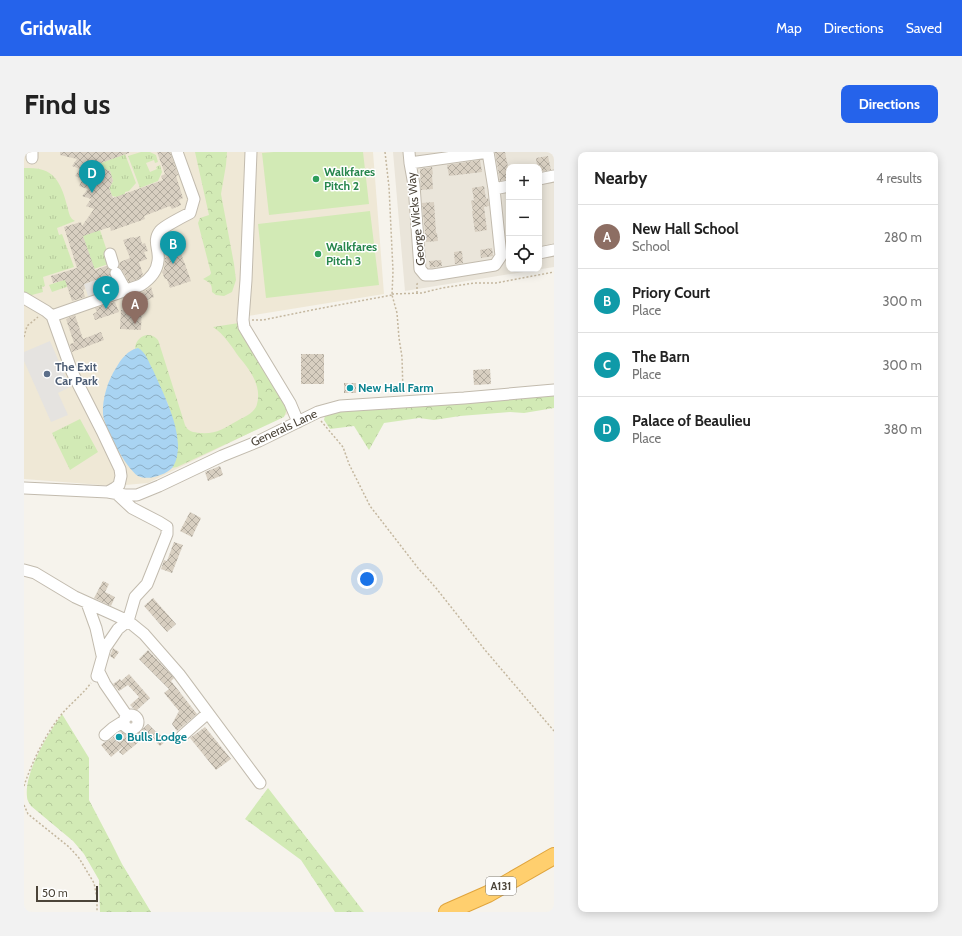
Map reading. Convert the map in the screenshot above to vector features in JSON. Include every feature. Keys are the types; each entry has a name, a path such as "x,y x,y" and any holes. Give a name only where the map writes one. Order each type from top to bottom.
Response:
{"highway":[{"name":"A131","path":"447,912 488,894 554,856"}],"street":[{"path":"47,315 126,291 141,285 150,279 156,270 159,260 156,239 160,230 190,213 194,199 177,152"},
{"path":"251,152 243,320 244,327 290,403 298,422"},
{"path":"409,157 488,152"},
{"name":"George Wicks Way","path":"409,157 414,185 420,269 425,275 433,275 495,265 505,258 488,152"},
{"path":"542,178 554,176"},
{"path":"494,189 506,187"},
{"path":"542,252 554,250"},
{"path":"113,264 126,291"},
{"path":"24,298 46,311 72,372 120,469 121,476 118,485 112,493 132,508 167,527 167,534 147,584 135,597 128,621 111,637 102,655 98,674 126,719 105,735"},
{"name":"Generals Lane","path":"24,488 112,493 125,496 137,495 222,456 259,441 318,412 340,406 554,390"},
{"path":"24,570 35,573 75,597 128,621 144,634 179,674 260,783"},
{"path":"87,603 96,628 102,655"},
{"path":"96,628 111,637"},
{"path":"182,736 208,713"}],"path":[{"path":"385,152 389,187 393,272 392,295 397,313 398,338 402,357 403,402"},
{"path":"243,320 263,320 392,295 422,293 442,288 474,283 496,282 554,272"},
{"path":"24,337 27,326 47,315"},
{"path":"329,429 343,447 349,464 370,506 485,650 554,731"},
{"path":"24,786 29,770 50,731 62,714 86,690 98,674"},
{"path":"24,805 28,814 69,847 80,858 94,883 97,898 96,912"}],"shaded area":[{"path":"24,152 373,152 384,294 248,316 244,333 290,413 148,483 114,486 24,479"},
{"path":"393,152 554,152 554,267 542,269 542,164 506,164 506,272 523,272 405,291"},
{"path":"118,272 123,288 89,299 84,284"},
{"name":"The Exit Car Park","path":"50,341 70,387 58,393 68,415 51,422 24,361 24,352"}],"green space":[{"path":"141,152 150,152 156,155 158,162 155,163 154,160 146,163 150,172 157,169 156,167 160,165 162,172 158,181 140,188 128,156"},
{"path":"195,152 227,152 221,194 236,280 232,292 224,296 216,295 212,292 212,287 210,284 203,279 211,273 198,223 200,218 209,215"},
{"name":"Walkfares Pitch 2","path":"363,152 369,204 269,215 262,153"},
{"path":"125,154 136,183 129,191 125,192 125,194 117,197 112,196 109,189 113,181 110,171 99,167 98,164"},
{"path":"24,168 36,168 43,170 55,177 62,189 70,216 75,221 57,228 59,235 62,234 74,267 43,277 45,286 42,287 43,292 32,295 33,298 24,294"},
{"name":"Walkfares Pitch 3","path":"370,211 379,285 266,298 258,224"},
{"path":"100,230 111,263 94,269 83,236 85,233"},
{"path":"75,276 72,285 52,292 49,285"},
{"path":"239,323 287,407 284,417 177,467 171,468 175,462 176,434 172,417 168,404 146,357 138,348 135,349 137,341 143,336 147,335 154,336 158,340 186,427 193,432 211,433 224,429 249,414 254,410 257,404 258,391 251,373 228,341 213,327"},
{"path":"554,391 554,408 524,413 510,412 460,416 434,420 419,418 384,423 369,450 354,426 330,429 324,420 325,415 337,409"},
{"path":"80,419 98,452 70,470 52,433"},
{"path":"62,714 89,758 89,800 122,864 151,912 100,912 99,880 84,854 73,841 31,806 28,800 27,787 33,765 44,742"},
{"path":"268,788 364,912 335,912 301,860 245,819"}],"water":[{"path":"138,348 147,358 169,406 175,426 178,445 174,466 169,471 151,478 138,476 133,472 111,438 103,414 105,396 113,373 125,355"}],"building":[{"path":"60,152 129,152 95,165 110,171 113,181 109,188 113,198 163,180 161,176 165,174 157,152 170,152 178,175 176,176 183,198 179,200 181,205 172,209 170,206 144,216 145,219 111,231 110,227 83,236 95,270 106,266 110,270 110,275 84,284 85,289 83,290 85,297 72,301 65,280 53,283 51,276 77,268 64,227 81,222 82,226 94,209 86,206 91,199 82,196 88,189 79,186 83,179 75,176 80,169 72,166 77,159 60,155"},
{"path":"495,152 505,152 507,164 506,164 506,180 500,181"},
{"path":"548,156 551,170 542,172 542,164 537,164 536,158"},
{"path":"480,160 482,172 449,176 447,165"},
{"path":"432,167 433,189 421,190 420,169"},
{"path":"484,186 486,199 488,198 489,206 484,207 487,230 475,232 471,201 474,200 472,188"},
{"path":"434,202 438,241 426,242 422,203"},
{"path":"174,234 191,281 170,288 167,279 165,279 162,272 164,269 165,258 168,257 164,245 164,238"},
{"path":"140,236 142,244 145,243 148,251 144,252 147,259 139,262 143,275 138,279 129,282 119,267 120,262 130,258 123,240"},
{"path":"492,248 493,256 481,258 480,250"},
{"path":"462,251 463,263 455,264 454,252"},
{"path":"441,260 442,266 430,268 429,261"},
{"path":"151,287 154,297 142,302 141,330 120,329 121,310 135,311 130,297"},
{"path":"115,302 119,312 95,320 93,314 97,312 95,308"},
{"path":"75,315 83,339 101,332 104,340 72,352 70,344 74,343 66,319"},
{"path":"301,354 324,354 324,384 301,384"},
{"path":"490,369 491,384 474,385 473,370"},
{"name":"New Hall Farm","path":"344,383 356,383 356,393 344,393"},
{"path":"220,466 223,475 208,481 205,472"},
{"path":"190,512 201,518 192,537 180,531"},
{"path":"174,542 183,545 172,573 161,569 164,560 167,561"},
{"path":"103,581 109,584 105,592 115,597 111,606 94,598"},
{"path":"153,598 176,624 167,632 144,606"},
{"path":"113,648 119,652 114,659 110,656"},
{"path":"148,650 174,678 171,681 197,714 177,731 172,724 179,711 164,693 169,689 139,659"},
{"path":"129,674 150,698 136,711 130,705 139,697 128,685 119,691 113,684 120,679 121,681"},
{"path":"148,724 166,741 160,746 148,734 123,755 119,752 124,746 111,757 101,745 122,730 131,740"},
{"path":"205,727 231,759 216,770 190,738"}],"place":[{"name":"Walkfares Pitch 2","path":"316,179"},
{"name":"Palace of Beaulieu","path":"92,193"},
{"name":"Walkfares Pitch 3","path":"318,254"},
{"name":"Priory Court","path":"173,264"},
{"name":"The Barn","path":"106,309"},
{"name":"New Hall School","path":"135,324"},
{"name":"The Exit Car Park","path":"47,374"},
{"name":"New Hall Farm","path":"350,388"},
{"name":"Bulls Lodge","path":"119,737"}]}
